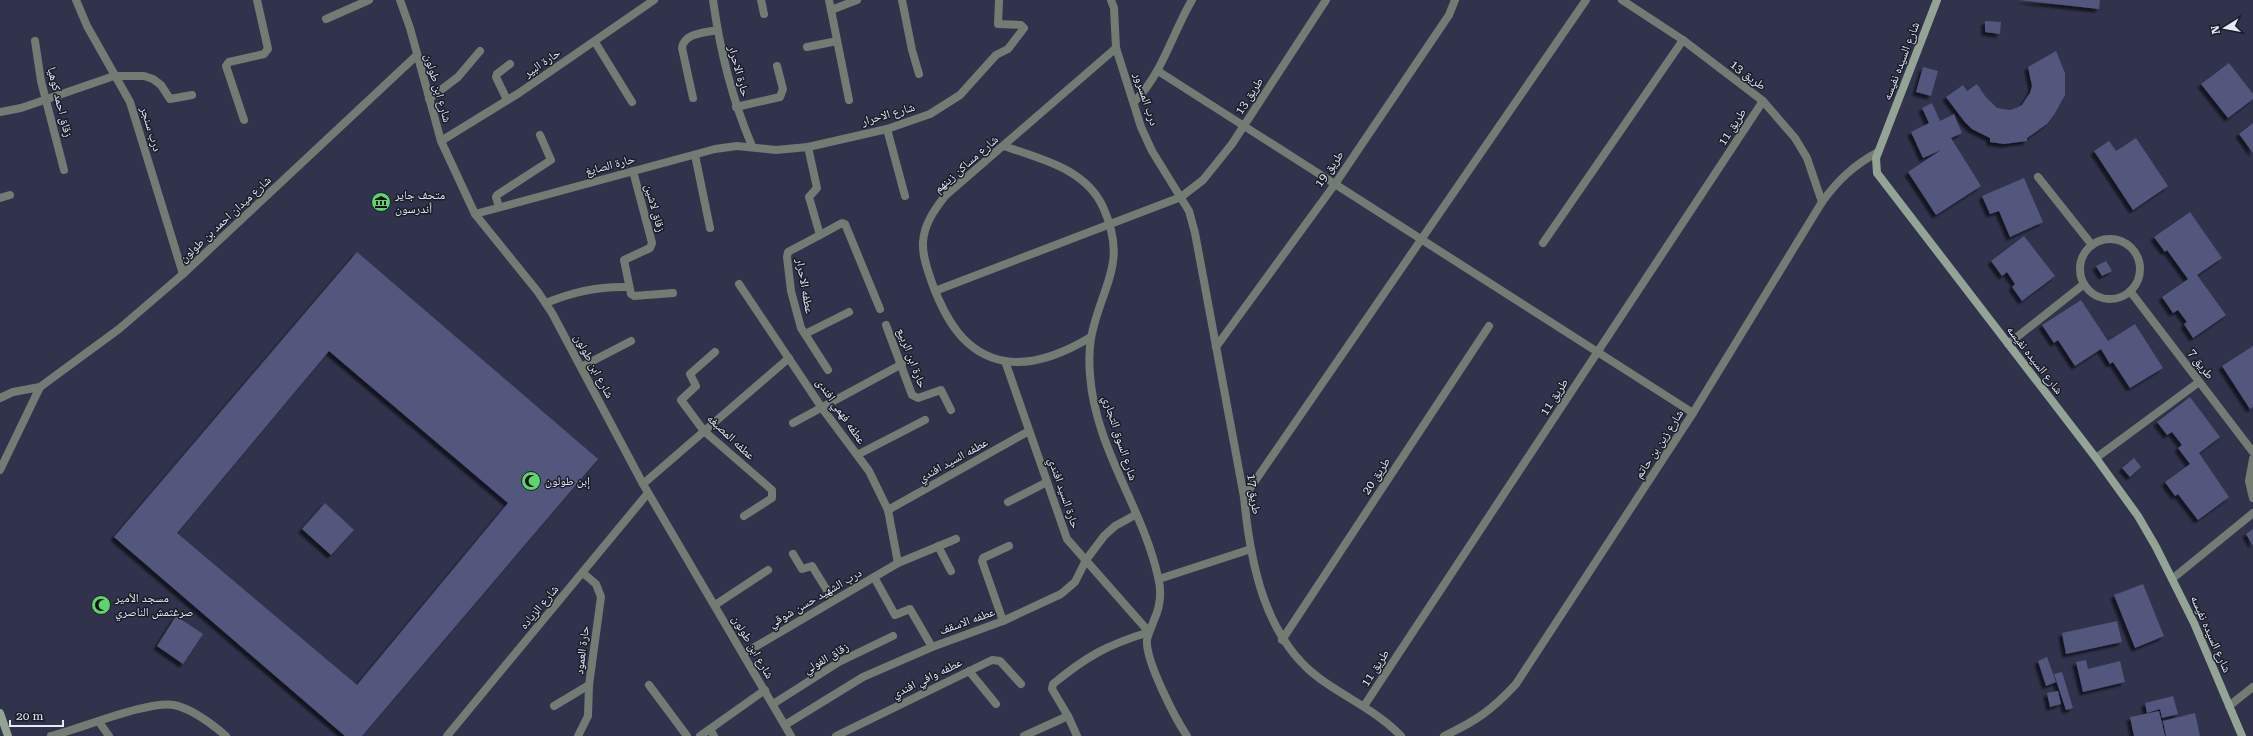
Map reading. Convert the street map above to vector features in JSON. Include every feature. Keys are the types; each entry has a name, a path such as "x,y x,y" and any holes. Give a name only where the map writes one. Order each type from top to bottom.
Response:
{"street":[{"name":"درب سنجر","path":"76,0 87,26 130,102 183,274"},
{"path":"244,120 227,64 264,54 268,49 257,0"},
{"path":"326,19 369,0"},
{"name":"شارع ابن طولون","path":"400,0 410,28 416,56 441,141 475,214 546,303 648,493 791,736"},
{"name":"حارة البير","path":"441,141 507,100 595,42 654,0"},
{"name":"حارة الاحرار","path":"713,0 722,60 736,107 752,146"},
{"path":"761,0 764,14"},
{"path":"829,0 849,100"},
{"path":"831,10 857,0"},
{"path":"902,0 912,50 919,74"},
{"name":"شارع الاحرار","path":"752,146 776,150 808,147 886,129 930,114 946,105 960,95 996,56 1008,49 1024,28 1021,25 998,24 999,0"},
{"name":"درب المسرور","path":"1111,0 1114,8 1116,48 1135,101 1141,127 1152,151 1181,197"},
{"path":"1135,101 1148,88 1158,71 1192,0"},
{"name":"طريق 13","path":"935,291 1181,197 1203,180 1244,126 1326,0"},
{"name":"طريق 19","path":"1216,347 1335,184 1449,15 1455,0"},
{"path":"1244,497 1586,0"},
{"name":"طريق 13","path":"1622,0 1683,40 1763,101 1795,138 1807,158 1816,180 1822,202"},
{"name":"شارع السيده نفيسه","path":"1937,0 1878,152 1875,166 1880,180 2096,458 2138,516 2194,623 2242,736"},
{"path":"693,98 682,43 690,36 717,30"},
{"path":"1542,243 1683,40"},
{"name":"زقاق احمد كوهيا","path":"35,41 46,100 64,170"},
{"path":"807,47 837,41"},
{"path":"595,42 632,102"},
{"name":"شارع مساكن زينهم","path":"1091,337 1071,348 1050,356 1021,361 1005,361 975,349 961,338 950,324 935,291 925,258 923,242 927,225 934,210 945,196 1116,48"},
{"path":"429,99 458,78 480,51"},
{"name":"شارع ميدان احمد بن طولون","path":"0,398 13,392 40,387 119,329 183,274 416,56"},
{"path":"507,100 496,77 497,74 510,64"},
{"path":"736,107 780,96 783,89 777,66"},
{"path":"1158,71 1693,413"},
{"path":"0,112 46,100 114,76 144,76 153,79 161,85 170,98 192,95"},
{"name":"طريق 11","path":"1364,706 1763,101"},
{"path":"886,129 905,196"},
{"path":"499,207 496,199 497,195 551,160 540,135"},
{"name":"حارة الصايغ","path":"475,214 695,155 732,146 752,146"},
{"name":"شارع السوق التجاري","path":"1004,146 1058,166 1076,175 1091,189 1102,206 1109,225 1114,244 1114,263 1091,337 1090,376 1100,423 1117,474 1147,540 1159,579 1159,606 1149,632 1147,647 1151,661 1174,715 1187,736"},
{"path":"808,147 817,188 809,197 820,235"},
{"name":"شارع زين بن حاتم","path":"1444,736 1477,720 1500,702 1516,684 1693,413 1822,202 1846,173 1861,161 1878,152"},
{"path":"695,155 710,228"},
{"name":"زقاق لاشين","path":"629,287 625,259 650,248 652,243 633,172"},
{"path":"2038,177 2092,245"},
{"path":"0,198 10,195"},
{"name":"طريق 17","path":"1181,197 1189,211 1195,233 1244,497 1251,549 1268,610 1282,640 1298,660 1317,677 1364,706 1388,723 1401,736"},
{"name":"عطفه الاحرار","path":"828,370 801,328 791,291 787,254 842,223 845,224 880,309"},
{"path":"2111,239 2121,242 2136,255 2139,264 2139,274 2136,284 2123,296 2106,299 2090,292 2084,284 2080,268 2082,259 2092,245 2111,239"},
{"name":"عطفه فهمي افندى","path":"739,284 822,408 869,471 888,510 898,563"},
{"path":"2008,344 2084,284"},
{"path":"546,303 586,289 608,286 629,287 631,294 634,296 673,293"},
{"name":"طريق 7","path":"2130,291 2253,452"},
{"name":"عطفه الاحرار","path":"805,334 849,312"},
{"name":"حارة ابن الربيع","path":"886,325 902,364 912,395 918,398 940,390 951,410"},
{"name":"طريق 20","path":"1282,640 1490,326"},
{"path":"581,367 631,341"},
{"name":"عطفه المصبغه","path":"715,352 690,374 696,386 681,400 704,431 772,490 772,498 744,516"},
{"path":"643,484 789,358"},
{"name":"حارة السيد افندي","path":"1005,361 1067,539 1149,632"},
{"path":"793,423 902,364"},
{"path":"2096,458 2199,382"},
{"name":"شارع ميدان احمد بن طولون","path":"0,470 40,387"},
{"path":"857,455 926,420"},
{"name":"عطفه السيد افندي","path":"888,510 1029,431"},
{"path":"2253,459 2249,481 2253,498"},
{"path":"1008,502 1047,482"},
{"name":"شارع الزياده","path":"447,736 648,493"},
{"path":"2172,579 2253,513"},
{"name":"عطفه الاسقف","path":"785,725 863,677 932,647 1003,621 1068,589 1075,582 1086,560 1104,536 1115,526 1135,515"},
{"name":"درب الشهيد حسن شوقي","path":"743,654 898,563 956,539"},
{"path":"938,546 951,571"},
{"path":"1003,621 982,561 983,558 1009,546"},
{"path":"1159,579 1251,549"},
{"path":"793,554 802,569 812,566 833,600"},
{"path":"715,605 768,570"},
{"name":"حارة العمود","path":"578,736 587,720 589,685 601,596 596,584 582,573"},
{"path":"874,577 895,615 910,608 932,647"},
{"path":"1077,736 1052,687 1080,662 1114,643 1149,632"},
{"name":"زقاق الفولي","path":"773,704 839,662 894,636"},
{"name":"عطفه وافي افندي","path":"836,736 996,659 1021,684"},
{"path":"969,671 996,704"},
{"path":"554,706 589,685"},
{"path":"649,685 687,736"},
{"path":"2229,706 2253,687"},
{"path":"700,736 712,732 765,690"},
{"path":"51,736 148,707 173,704 187,708 223,735"},
{"path":"0,713 8,736"},
{"path":"1024,736 1068,716"},
{"path":"99,722 109,736"}],"building":[{"path":"2018,0 2100,0 2099,9"},
{"path":"1985,21 2001,22 2000,34 1985,32"},
{"path":"2056,51 2065,73 2065,95 2054,115 2047,124 2027,138 2027,141 2004,144 1990,142 1990,138 1972,129 1964,121 1946,97 1963,85 1967,91 1977,84 1985,96 1997,108 2010,110 2016,108 2022,105 2030,93 2032,86 2028,67"},
{"path":"2229,63 2253,94 2253,99 2228,118 2201,84"},
{"path":"1923,67 1938,71 1931,96 1916,92"},
{"path":"1932,103 1940,121 1954,114 1962,133 1951,138 1981,186 1936,215 1908,172 1941,150 1923,158 1911,132 1929,123 1922,108"},
{"path":"2253,123 2253,153 2239,134"},
{"path":"2136,138 2168,186 2133,210 2094,151 2109,141 2116,151"},
{"path":"2024,178 2043,222 2010,237 1999,211 1990,214 1982,196"},
{"path":"2190,212 2222,258 2197,275 2226,315 2193,338 2184,324 2187,322 2178,310 2173,313 2162,297 2188,279 2167,250 2165,252 2154,237"},
{"path":"2024,236 2055,276 2022,301 2012,287 2015,284 2007,272 2002,276 1991,261"},
{"name":"إبن طولون","path":"357,252 598,459 362,736 345,736 114,537","holes":["329,351 508,503 357,685 177,533"]},
{"path":"2106,261 2112,271 2102,276 2096,266"},
{"path":"2081,300 2108,341 2135,324 2163,368 2130,388 2113,362 2110,364 2101,349 2075,366 2058,340 2054,343 2042,325"},
{"path":"2253,346 2253,407 2250,409 2222,366"},
{"path":"2190,397 2220,437 2199,453 2229,497 2198,520 2178,494 2175,496 2165,482 2190,464 2178,448 2182,445 2172,432 2167,435 2157,422"},
{"path":"2134,458 2141,467 2130,477 2122,468"},
{"path":"325,503 354,530 331,555 302,529"},
{"path":"2253,529 2253,546 2246,534"},
{"path":"2143,584 2164,636 2135,648 2114,595"},
{"path":"176,616 203,634 183,664 157,646"},
{"path":"2117,621 2122,642 2066,654 2062,633"},
{"path":"2047,657 2056,682 2046,686 2038,661"},
{"path":"2086,660 2088,669 2120,661 2125,682 2083,692 2076,662"},
{"path":"2062,672 2073,708 2066,710 2054,674"},
{"path":"2058,691 2061,704 2050,707 2047,693"},
{"path":"2173,696 2178,714 2162,718 2160,709 2147,713 2145,703"},
{"path":"2159,711 2165,736 2134,736 2130,717"},
{"path":"2195,713 2200,736 2166,736 2163,721"}],"place":[{"name":"متحف جاير أندرسون","path":"381,202"},
{"name":"إبن طولون","path":"531,481"},
{"name":"مسجد الأمير صرغتمش الناصري","path":"101,605"}]}
